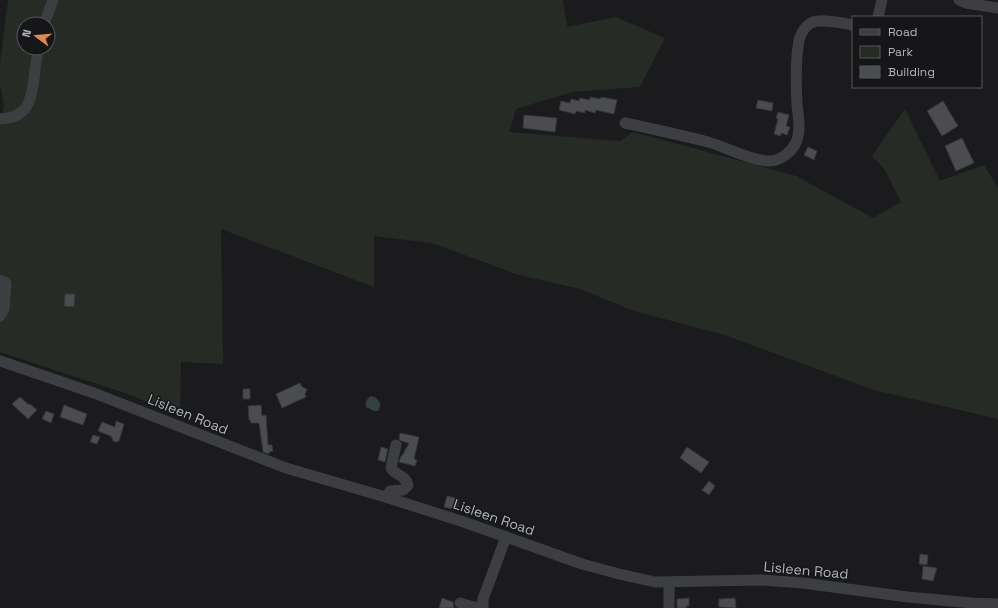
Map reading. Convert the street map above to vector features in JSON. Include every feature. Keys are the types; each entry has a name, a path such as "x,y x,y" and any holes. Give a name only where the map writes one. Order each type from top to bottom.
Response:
{"street":[{"path":"47,16 53,0"},
{"path":"878,16 882,0"},
{"path":"959,0 966,3 998,8"},
{"path":"625,123 709,142 759,160 770,161 780,159 786,155 798,140 799,121 797,104 797,65 799,40 803,30 811,23 820,21 852,25"},
{"path":"0,119 14,117 22,112 28,105 32,96 37,56"},
{"path":"0,280 6,284 4,309 0,316"},
{"name":"Lisleen Road","path":"0,361 94,393 286,468 386,497 582,564 655,582 669,583 761,580 803,583 982,606 998,604"},
{"path":"386,497 390,491 403,490 408,485 407,481 396,474 391,468 396,445"},
{"path":"460,603 483,608 483,599 506,537"},
{"path":"669,583 669,608"}],"green space":[{"path":"8,0 563,0 567,27 616,17 665,38 640,87 572,92 516,109 509,132 620,141 633,132 796,176 873,218 901,202 885,170 872,156 905,109 940,181 984,165 998,188 998,419 874,390 725,335 634,311 580,289 519,275 432,243 374,236 374,287 221,229 223,364 181,362 180,415 128,394 0,352 0,127 4,106 0,85 0,63"}],"shaded area":[{"path":"370,396 375,397 379,402 380,407 378,411 374,411 366,407 366,401"}],"building":[{"path":"590,97 600,99 601,97 617,100 614,114 596,110 595,113 585,110 585,113 576,111 575,114 559,110 561,101 570,103 571,99 579,101 580,98 590,100"},
{"path":"758,100 773,103 772,111 756,108"},
{"path":"943,101 958,126 942,136 927,111"},
{"path":"778,112 789,115 786,126 790,127 787,135 781,133 781,136 774,134 778,119 776,118"},
{"path":"524,115 557,118 555,132 523,128"},
{"path":"962,138 974,163 956,171 945,146"},
{"path":"808,147 817,151 814,160 804,155"},
{"path":"65,294 75,294 74,307 64,306"},
{"path":"300,383 302,387 307,389 305,394 306,397 282,408 276,394"},
{"path":"243,389 250,389 250,399 243,399"},
{"path":"20,397 37,410 28,419 12,404"},
{"path":"64,405 87,414 83,425 60,417"},
{"path":"261,405 262,416 266,415 268,445 272,445 273,451 269,452 269,454 263,452 259,423 251,423 249,420 248,406"},
{"path":"46,411 54,414 51,423 42,419"},
{"path":"116,421 124,424 119,441 116,442 113,441 111,436 98,431 102,422 115,427"},
{"path":"400,433 419,437 414,459 417,460 415,466 399,462 409,443 399,439"},
{"path":"93,435 100,437 97,444 90,442"},
{"path":"381,447 388,449 385,462 378,460"},
{"path":"687,447 709,462 701,473 680,458"},
{"path":"709,481 715,486 709,495 702,490"},
{"path":"447,496 459,499 457,510 444,507"},
{"path":"920,554 928,555 927,565 919,564"},
{"path":"923,566 937,568 933,581 922,579"},
{"path":"442,598 453,602 454,608 439,608"},
{"path":"689,598 689,606 686,606 687,608 677,608 677,599"},
{"path":"735,598 736,608 719,607 719,599"}]}
